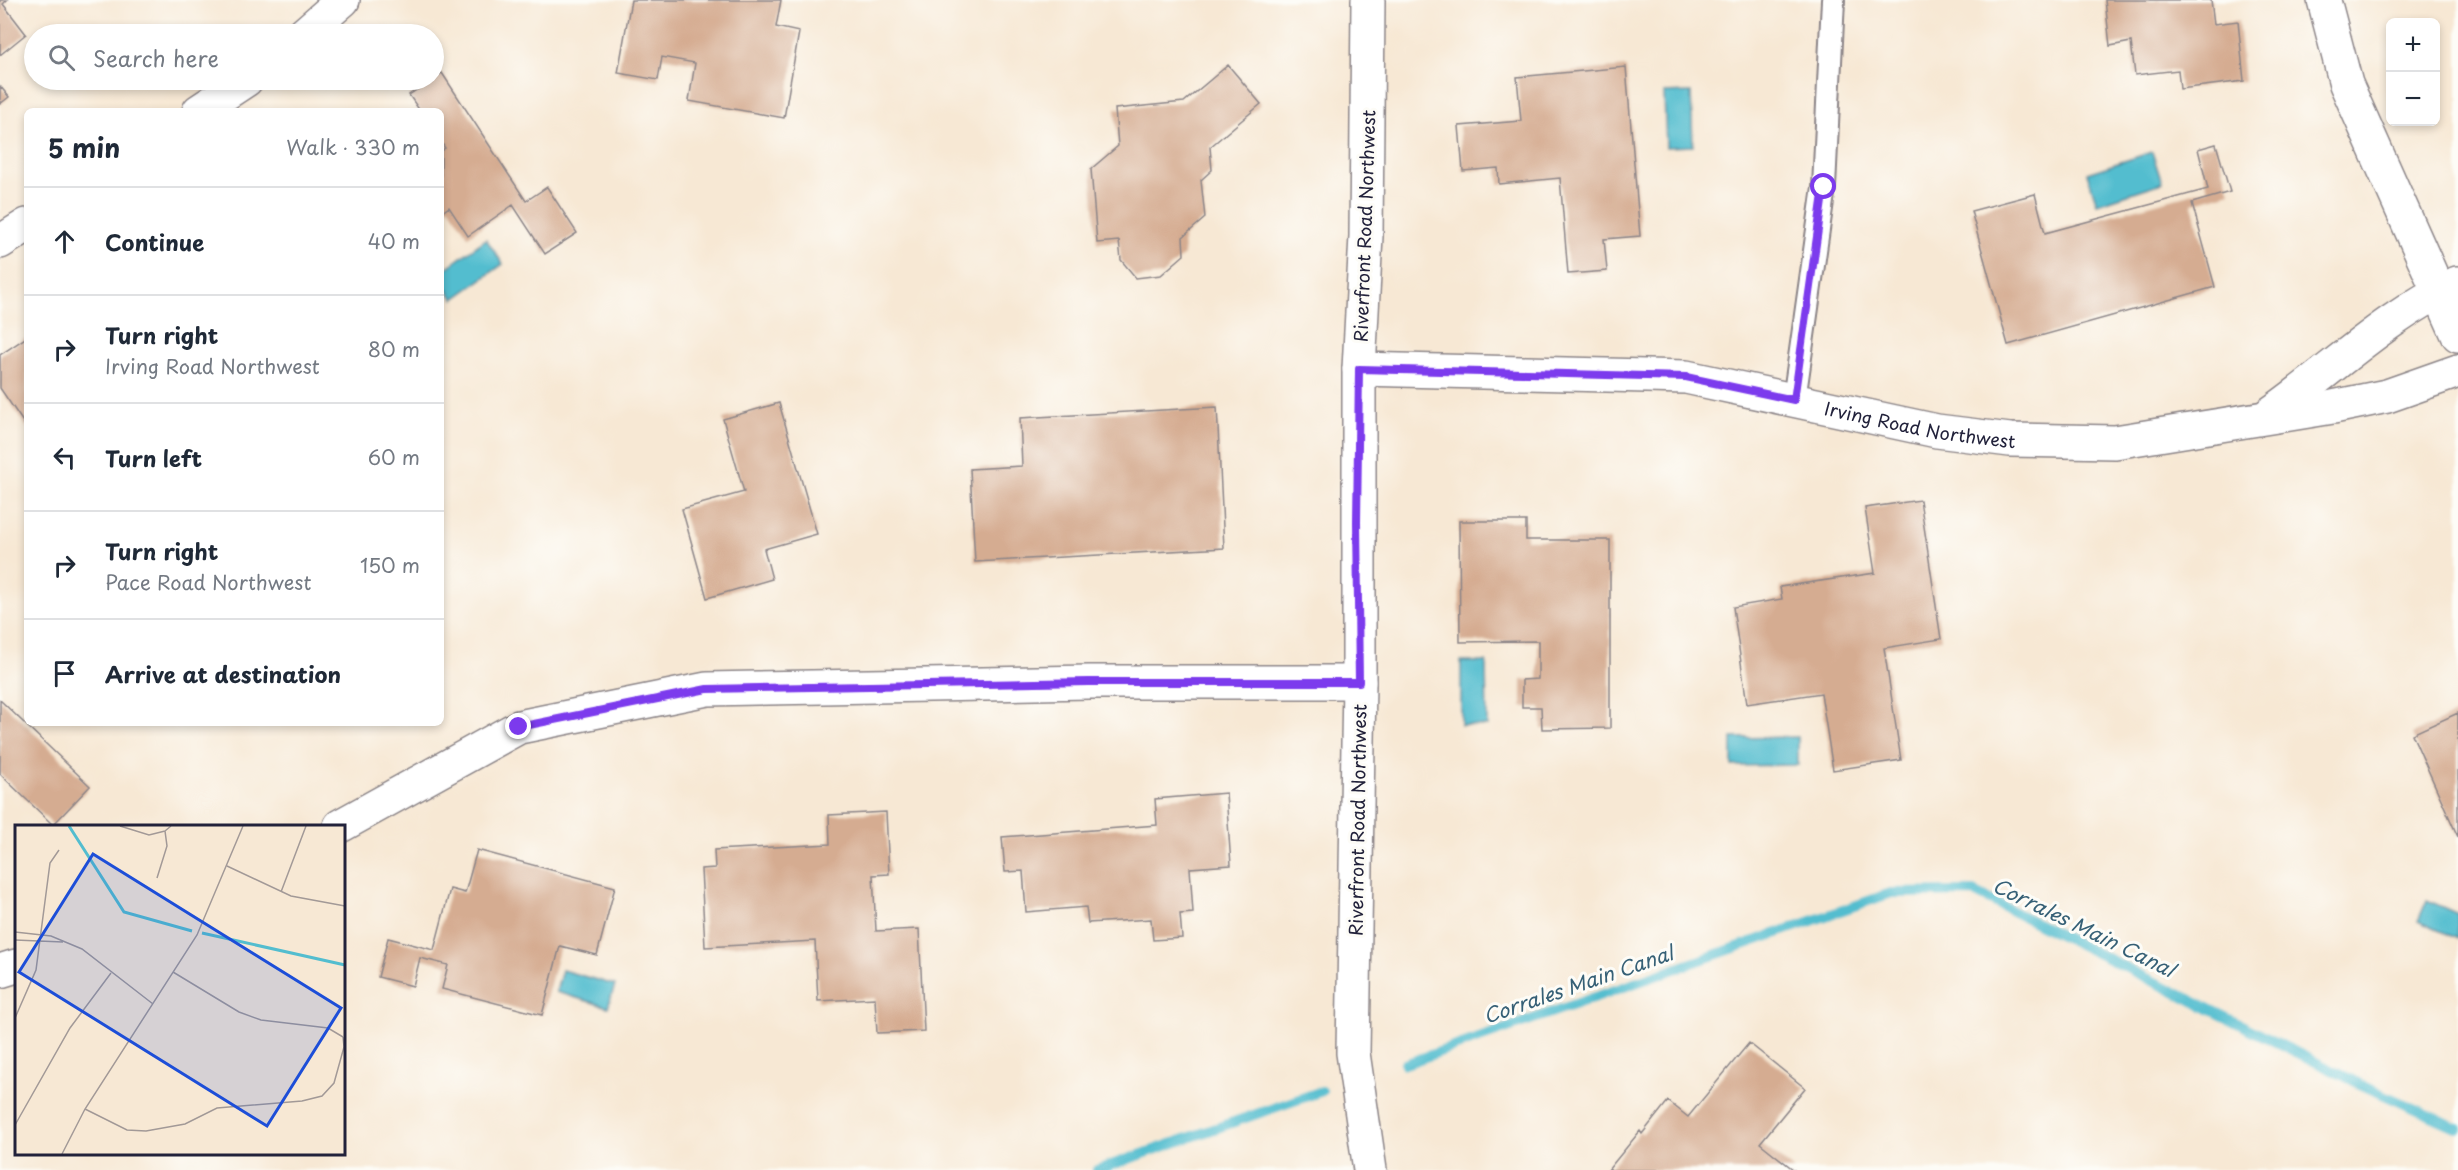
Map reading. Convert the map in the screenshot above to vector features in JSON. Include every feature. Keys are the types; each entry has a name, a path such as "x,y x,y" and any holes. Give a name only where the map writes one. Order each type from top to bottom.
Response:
{"street":[{"path":"315,24 343,0"},
{"name":"Riverfront Road Northwest","path":"1368,0 1366,236 1359,369 1357,522 1359,682 1353,1053 1370,1170"},
{"path":"2324,0 2346,84 2449,287 2458,334"},
{"path":"204,108 231,90"},
{"path":"0,243 24,227"},
{"name":"Irving Road Northwest","path":"2264,417 2313,383 2385,326 2449,287"},
{"name":"Irving Road Northwest","path":"1359,369 1686,377 1937,431 2010,440 2115,442 2333,407 2387,396 2458,371"},
{"path":"342,825 519,727 707,689 1089,682 1359,682"},
{"path":"0,971 15,966"}],"lane":[{"path":"1794,400 1824,187 1833,0"}],"water":[{"path":"1691,92 1693,146 1666,147 1664,93"},
{"path":"2152,152 2162,183 2097,204 2087,173"},
{"path":"486,239 503,264 454,299 444,285 444,270"},
{"path":"1461,662 1486,662 1487,726 1461,725"},
{"path":"1798,737 1798,765 1732,766 1732,738"},
{"path":"2427,900 2458,914 2458,939 2418,921"},
{"path":"562,970 615,985 608,1007 556,992"}],"building":[{"path":"0,0 7,0 3,4 24,31 24,36 0,55"},
{"path":"631,0 781,0 776,27 799,32 784,118 689,101 695,63 662,57 658,80 618,73"},
{"path":"2105,0 2211,0 2214,24 2238,21 2244,81 2180,89 2178,70 2135,75 2131,42 2110,46"},
{"path":"1228,65 1261,104 1210,147 1212,170 1201,180 1205,218 1183,237 1184,255 1161,275 1136,278 1121,260 1119,241 1097,243 1091,169 1118,146 1115,109 1184,102"},
{"path":"1626,67 1640,236 1604,239 1607,271 1568,274 1560,178 1499,184 1498,168 1463,171 1459,126 1521,121 1517,77"},
{"path":"444,76 526,201 547,187 577,233 545,254 513,205 468,236 449,207 444,211 444,108 418,108 409,95 416,90 444,90"},
{"path":"0,86 9,97 0,104"},
{"path":"2216,144 2230,192 2192,203 2215,287 2008,345 1971,211 2035,194 2045,233 2208,189 2198,149"},
{"path":"24,339 24,424 0,388 0,355"},
{"path":"779,403 817,534 764,549 772,579 707,598 682,509 744,492 723,419"},
{"path":"1217,407 1224,548 975,562 970,469 1022,466 1020,418"},
{"path":"1920,500 1941,639 1884,648 1901,760 1833,770 1821,693 1747,704 1733,607 1782,599 1780,587 1875,573 1865,508"},
{"path":"1459,521 1526,521 1526,540 1610,540 1610,728 1542,729 1541,707 1522,707 1522,680 1538,679 1538,641 1460,642"},
{"path":"0,700 24,723 24,726 27,726 90,786 53,825 0,774"},
{"path":"2458,713 2458,837 2412,734"},
{"path":"1226,793 1231,865 1190,868 1193,913 1180,914 1182,938 1153,940 1151,919 1088,923 1086,907 1026,912 1023,871 1005,872 1002,837 1157,825 1155,799"},
{"path":"886,812 889,874 873,875 876,931 919,929 924,1031 877,1033 875,998 818,1001 815,941 705,947 701,869 715,868 714,850 830,844 829,815"},
{"path":"477,850 615,887 597,955 560,946 542,1015 442,989 448,965 420,958 413,986 378,977 388,938 434,950 450,889 465,893"},
{"path":"1749,1043 1805,1088 1760,1143 1794,1170 1608,1170 1640,1131 1642,1134 1668,1101 1688,1117"}],"waterway":[{"name":"Corrales Main Canal","path":"1405,1064 1891,893 1974,892 2362,1085 2458,1128"},
{"name":"Corrales Main Canal","path":"1097,1170 1322,1091"}],"route":[{"path":"519,727 707,689 1089,682 1359,682 1357,522 1359,369 1686,377 1794,400 1824,187"}]}
